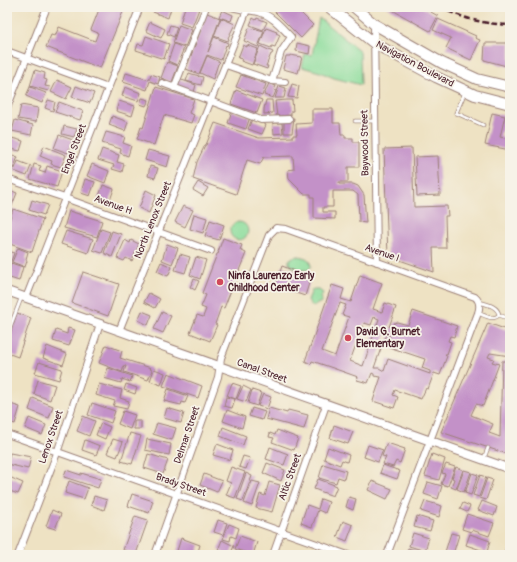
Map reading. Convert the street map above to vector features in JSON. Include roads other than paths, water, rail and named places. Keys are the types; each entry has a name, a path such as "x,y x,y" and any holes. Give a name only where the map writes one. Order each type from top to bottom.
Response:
{"main road":[{"name":"Navigation Boulevard","path":"329,7 374,43 436,77 475,95 510,104"},
{"name":"Navigation Boulevard","path":"354,7 374,24 442,63 477,79 510,87"}],"street":[{"path":"7,108 47,7"},
{"name":"Engel Street","path":"24,297 65,198 140,7"},
{"path":"174,88 206,7"},
{"path":"232,7 237,9 246,8 267,15 291,37 281,52 272,81"},
{"name":"North Lenox Street","path":"119,331 226,64 246,8"},
{"name":"Baywood Street","path":"374,24 377,262"},
{"path":"7,51 108,88"},
{"path":"226,64 272,81 285,82"},
{"path":"162,83 261,120 289,119"},
{"name":"Avenue H","path":"7,179 65,198 211,251"},
{"name":"Avenue I","path":"276,228 286,229 474,297 479,302"},
{"name":"Delmar Street","path":"155,555 218,377 223,352 269,235 276,228"},
{"name":"Canal Street","path":"7,291 510,469"},
{"path":"387,555 480,308 479,302"},
{"name":"Lenox Street","path":"18,555 57,453 100,324"},
{"name":"Altic Street","path":"273,555 326,405"},
{"name":"Brady Street","path":"7,434 348,555"},
{"path":"507,555 510,546"}],"lane":[{"path":"466,91 456,113 483,125"},
{"path":"355,121 375,121"},
{"path":"7,335 24,297"},
{"path":"479,302 496,308 499,315 510,319"},
{"path":"478,313 492,318 496,318 499,315"},
{"path":"484,460 488,448"}],"railway":[{"path":"440,7 457,15 474,20 510,25"}],"place":[{"name":"Ninfa Laurenzo Early Childhood Center","path":"220,282"},
{"name":"David G. Burnet Elementary","path":"348,338"}]}
